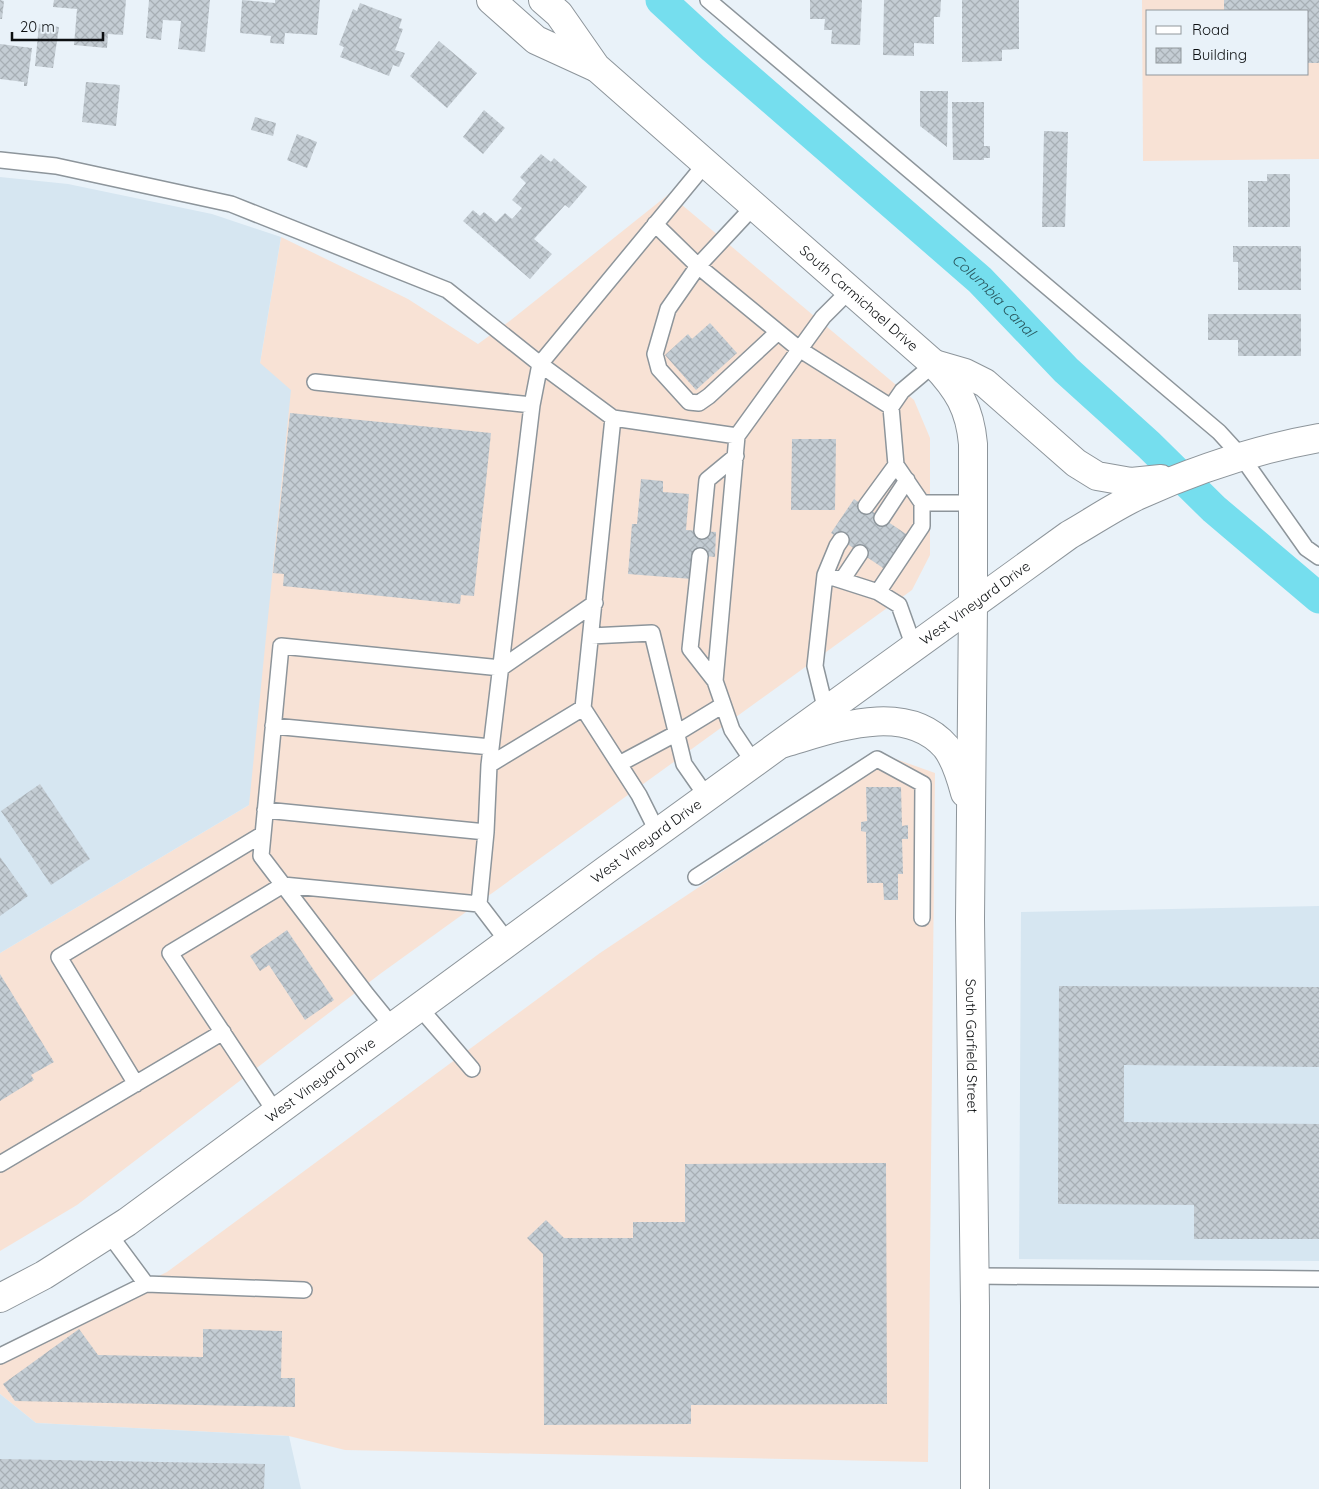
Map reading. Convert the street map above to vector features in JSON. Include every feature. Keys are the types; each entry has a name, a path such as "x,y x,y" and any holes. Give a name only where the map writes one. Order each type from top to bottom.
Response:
{"main road":[{"name":"South Carmichael Drive","path":"491,0 536,40 596,67"},
{"name":"South Carmichael Drive","path":"543,0 559,14 596,67 950,380 968,413 973,444 973,604"},
{"path":"934,364 965,373 985,384 1076,463 1097,476 1131,482 1158,483 1268,448 1319,438"},
{"name":"West Vineyard Drive","path":"0,1297 44,1275 109,1234 914,646 1069,536 1158,483"},
{"name":"South Garfield Street","path":"973,604 970,919 975,1276 975,1489"},
{"path":"779,744 860,723 892,722 919,727 947,748 955,763 971,816"}],"lane":[{"path":"708,0 1219,432 1241,456 1306,548 1319,557"},
{"path":"0,160 56,166 231,204 447,290 540,364 613,418 737,436"},
{"path":"508,942 479,904 491,747 532,405 540,364 706,163"},
{"path":"754,206 698,266 668,309 655,354 659,369 689,402 699,403 778,332"},
{"path":"655,224 698,266 799,349 891,407"},
{"path":"715,681 737,436 823,317 850,290"},
{"path":"878,592 922,526 922,503 896,465 891,407 902,391 934,364"},
{"path":"315,382 532,405"},
{"path":"613,418 583,708 639,796 658,833"},
{"path":"702,531 707,480 736,456"},
{"path":"866,506 896,465"},
{"path":"882,518 907,480"},
{"path":"922,503 973,503"},
{"path":"826,711 815,666 825,575 836,546 841,540"},
{"path":"842,580 860,553"},
{"path":"700,556 690,649 715,681 732,730 754,763"},
{"path":"825,575 878,592 899,605 914,646"},
{"path":"394,1027 367,995 261,856 281,646 501,668 595,603"},
{"path":"591,636 652,633 684,764 707,797"},
{"path":"619,764 677,733 723,705"},
{"path":"489,765 583,708"},
{"path":"273,726 491,747"},
{"path":"696,877 877,759 923,784 922,918"},
{"path":"265,810 486,832"},
{"path":"136,1084 59,957 263,834"},
{"path":"276,1112 170,954 283,885 479,904"},
{"path":"420,1008 472,1069"},
{"path":"0,1164 223,1032"},
{"path":"109,1234 146,1284"},
{"path":"975,1276 1319,1279"},
{"path":"0,1356 146,1284 304,1290"}],"shaded area":[{"path":"1142,0 1319,0 1319,159 1143,161"},
{"path":"0,177 68,184 212,214 281,237 260,363 291,390 249,805 0,953"},
{"path":"669,194 914,400 930,438 930,555 912,590 380,974 77,1205 0,1251 0,953 249,805 260,363 281,237 408,299 478,344 511,320"},
{"path":"893,758 935,773 928,1462 345,1450 289,1436 36,1423 0,1394 0,1354 167,1272 600,953"},
{"path":"1319,906 1319,1261 1019,1259 1021,912"},
{"path":"0,1394 36,1423 289,1436 301,1489 0,1489"}],"building":[{"path":"0,0 4,1 2,19 0,19"},
{"path":"54,0 126,0 123,35 108,34 107,48 74,45 77,9 53,7"},
{"path":"149,0 210,0 205,52 178,49 181,21 163,20 161,40 146,38"},
{"path":"242,0 275,3 275,0 320,0 317,35 285,33 284,44 270,43 271,36 240,33"},
{"path":"810,0 862,0 860,45 831,44 832,30 824,30 825,19 810,19"},
{"path":"884,0 941,0 940,17 934,17 934,44 914,43 914,56 883,55"},
{"path":"962,0 1019,0 1019,49 1002,50 1002,61 962,62"},
{"path":"1224,0 1319,0 1319,63 1309,63 1309,10 1224,10"},
{"path":"360,3 402,19 399,28 403,29 395,50 405,53 399,67 393,65 389,76 340,57 344,47 339,45 353,9 357,11"},
{"path":"39,24 59,27 53,68 35,66"},
{"path":"439,41 477,73 447,108 410,76"},
{"path":"0,44 32,48 27,86 24,86 24,82 0,79"},
{"path":"86,82 120,85 116,126 82,122"},
{"path":"920,91 948,91 947,147 920,126"},
{"path":"952,102 984,102 984,146 990,146 990,158 984,158 984,160 953,160"},
{"path":"484,110 505,128 483,154 463,137"},
{"path":"255,117 276,123 273,136 251,130"},
{"path":"1044,131 1068,132 1065,227 1042,227"},
{"path":"297,134 317,142 307,168 287,160"},
{"path":"541,154 551,162 554,158 587,187 569,208 565,205 534,239 552,254 530,279 463,221 473,210 480,216 484,212 496,222 505,213 512,219 522,208 512,200 526,183 520,177"},
{"path":"1267,174 1290,174 1290,227 1248,227 1248,181 1267,181"},
{"path":"1233,246 1301,246 1301,290 1238,290 1238,262 1233,262"},
{"path":"1208,314 1301,314 1301,356 1238,356 1238,340 1208,340"},
{"path":"710,323 737,353 696,390 665,355 688,334 692,339"},
{"path":"290,413 491,433 474,596 461,595 460,604 283,586 284,574 273,573"},
{"path":"792,439 836,439 835,510 791,510"},
{"path":"641,479 663,481 663,492 689,494 686,530 716,532 715,557 694,555 692,579 628,574 632,524 637,524"},
{"path":"854,499 909,536 886,570 831,533"},
{"path":"40,784 90,859 51,885 1,811"},
{"path":"866,787 901,787 902,826 908,825 908,839 902,839 903,874 898,874 898,900 884,900 883,883 867,883 866,832 861,831 861,822 867,821"},
{"path":"0,857 28,896 0,916"},
{"path":"287,930 334,1000 305,1020 269,965 260,971 250,956"},
{"path":"0,974 54,1062 31,1075 34,1080 0,1101"},
{"path":"1059,986 1319,987 1319,1067 1124,1065 1124,1122 1319,1124 1319,1239 1194,1239 1194,1205 1058,1204"},
{"path":"886,1163 887,1404 691,1405 691,1424 544,1425 543,1254 527,1238 546,1220 564,1238 633,1238 633,1222 685,1222 685,1164"},
{"path":"79,1329 98,1355 203,1357 203,1329 282,1331 281,1378 295,1378 295,1407 15,1401 3,1384"},
{"path":"0,1459 265,1464 264,1489 0,1489"}],"waterway":[{"name":"Columbia Canal","path":"661,0 713,48 980,280 1066,370 1149,445 1214,509 1319,598"}]}
